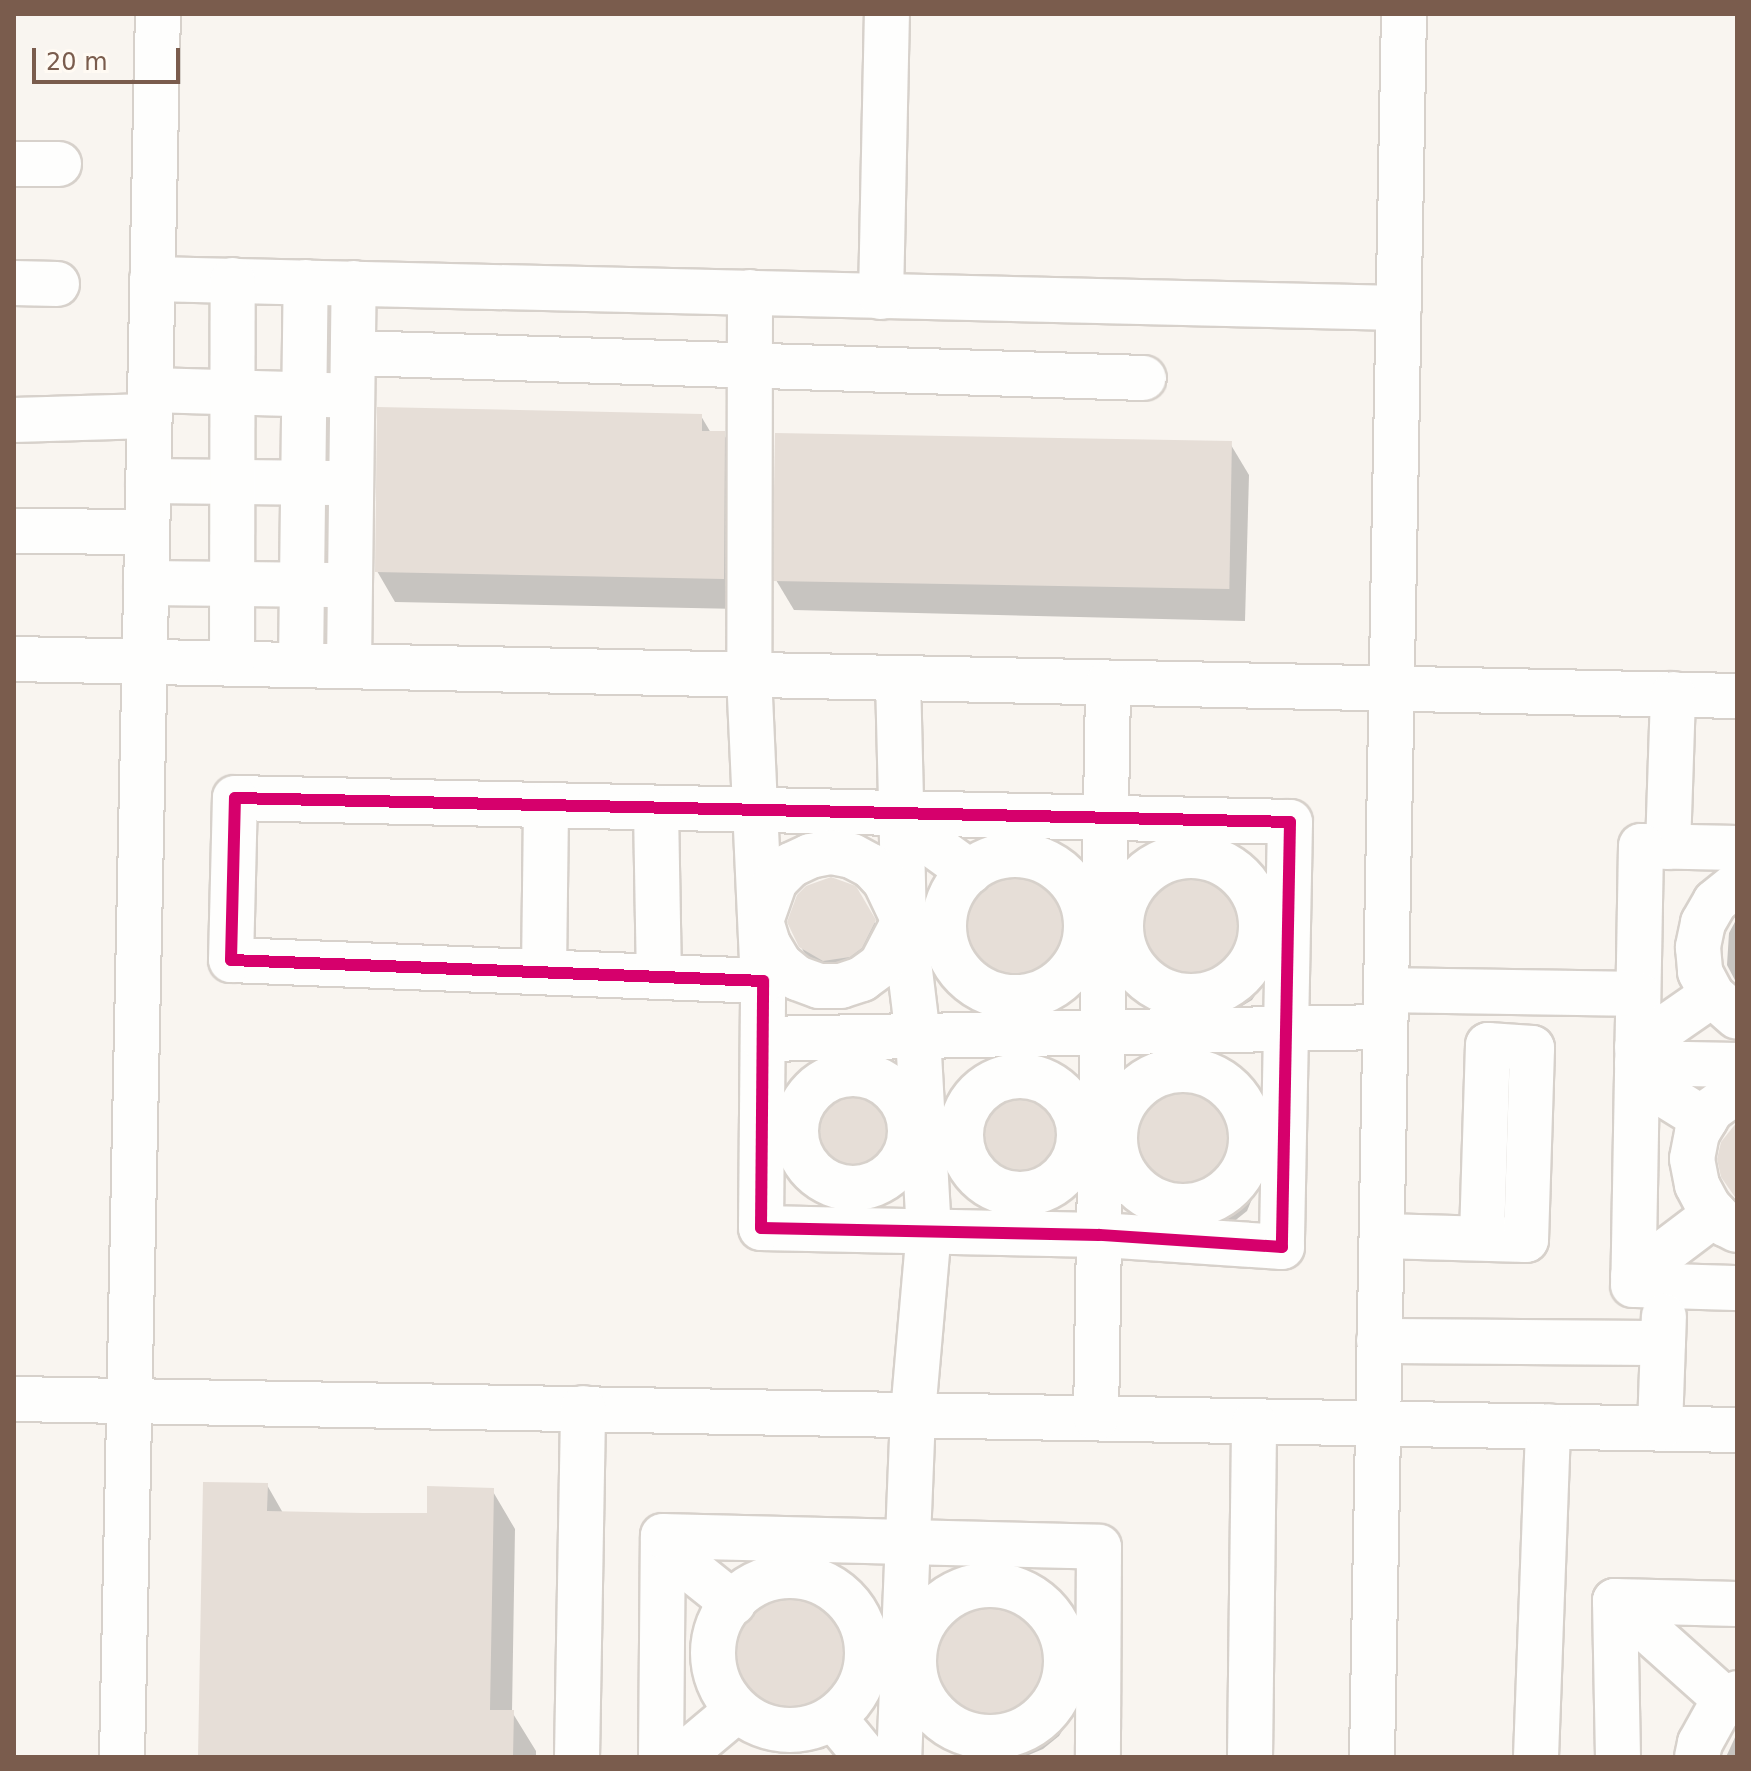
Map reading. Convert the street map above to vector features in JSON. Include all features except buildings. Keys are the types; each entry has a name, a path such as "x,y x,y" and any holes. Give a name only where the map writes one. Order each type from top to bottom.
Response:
{"street":[{"path":"122,1757 158,14"},
{"path":"881,297 887,14"},
{"path":"1372,1757 1404,14"},
{"path":"14,164 59,164"},
{"path":"152,279 1399,308"},
{"path":"232,663 233,280"},
{"path":"301,665 306,282"},
{"path":"14,283 57,284"},
{"path":"349,666 354,283"},
{"path":"750,292 749,675 761,921 779,1128 761,1228 869,1198 905,1157 997,1081 1038,1083 1075,1112 1118,1161 1129,1181 1167,1205 1189,1224"},
{"path":"353,353 1144,378"},
{"path":"14,420 232,392 353,395"},
{"path":"148,481 351,483"},
{"path":"14,531 147,532"},
{"path":"146,583 350,585"},
{"path":"14,659 1737,696"},
{"path":"769,1013 819,986 856,979 881,965 924,922 952,893 970,872 1000,856 1105,830 1198,838 1290,822 1274,926 1287,1029 1267,1139 1283,1230 1282,1247 1189,1224 1099,1224 1016,1197 967,1161 942,1125 917,1030 924,922 901,822 898,678"},
{"path":"1096,1418 1098,1139 1108,683"},
{"path":"1660,1428 1663,1343 1649,1281 1635,1163 1639,941 1673,694"},
{"path":"942,1125 850,1070 769,1013 659,977 231,960 235,798 656,809 756,821 832,848 885,881 924,922 964,976 983,989 1005,996 1019,1015 1038,1083"},
{"path":"544,972 546,806"},
{"path":"656,809 659,977"},
{"path":"756,821 832,848 901,822"},
{"path":"901,822 970,872"},
{"path":"761,921 775,881 832,848 901,822 1033,847 1105,830"},
{"path":"1105,830 1150,869"},
{"path":"1019,1015 1061,979 1081,952 1104,930 1137,880 1150,869 1175,858 1198,838"},
{"path":"1198,838 1251,889 1259,910 1274,926"},
{"path":"1237,873 1289,839"},
{"path":"1033,847 1073,885 1083,906 1132,967 1172,995 1242,1104 1250,1125 1267,1139"},
{"path":"1654,847 1737,848"},
{"path":"1637,1063 1725,1006 1700,972 1698,947 1703,923 1731,889 1654,847"},
{"path":"1204,1046 1220,991 1239,978 1274,926"},
{"path":"1639,941 1698,947"},
{"path":"779,1128 850,1070 917,1030 964,976"},
{"path":"1038,1083 1102,1033 1144,978"},
{"path":"1239,978 1287,1029"},
{"path":"856,979 917,1030"},
{"path":"850,1070 856,979"},
{"path":"1061,979 1139,1087"},
{"path":"850,1070 917,1030 1019,1015 1102,1033 1204,1046 1386,1008 1638,994"},
{"path":"779,1128 815,1173 839,1187 929,1221 1016,1197 1069,1169 1118,1116 1128,1096 1204,1046 1287,1029"},
{"path":"1637,1063 1737,1065"},
{"path":"1637,1063 1705,1120"},
{"path":"1649,1281 1726,1222 1697,1185 1694,1165 1697,1133 1711,1110 1737,1091"},
{"path":"899,1757 895,1657 908,1544 913,1414 929,1221 942,1125"},
{"path":"1189,1224 1212,1200 1230,1187 1267,1139"},
{"path":"1635,1163 1694,1165"},
{"path":"761,1219 815,1173"},
{"path":"1230,1187 1283,1230"},
{"path":"1099,1224 1141,1191"},
{"path":"869,1198 929,1221 1016,1197 1099,1224"},
{"path":"1382,1236 1482,1238"},
{"path":"1649,1281 1737,1288"},
{"path":"1379,1341 1663,1343"},
{"path":"14,1399 1737,1430"},
{"path":"577,1757 583,1408"},
{"path":"1250,1757 1254,1423"},
{"path":"1536,1757 1548,1426"},
{"path":"661,1757 663,1536 797,1558 908,1544 1008,1576 1051,1616 1082,1663"},
{"path":"842,1598 908,1544"},
{"path":"908,1544 947,1598"},
{"path":"663,1547 733,1603"},
{"path":"797,1558 733,1603 719,1626 714,1652 722,1689 737,1710 792,1744 811,1728 834,1718 852,1699 864,1676 895,1657 937,1605 947,1598 971,1587 1099,1547 1082,1663 1098,1757"},
{"path":"1008,1576 1099,1554"},
{"path":"797,1558 832,1588 862,1626 915,1676 924,1699 947,1723 992,1747 1042,1716 1082,1663"},
{"path":"1615,1601 1737,1604"},
{"path":"1615,1601 1732,1698 1718,1711 1700,1743 1697,1757"},
{"path":"1615,1601 1618,1757"},
{"path":"662,1653 714,1652"},
{"path":"681,1757 737,1710"},
{"path":"1042,1716 1075,1757"},
{"path":"834,1718 866,1757"},
{"path":"920,1757 947,1723"}],"cycle path":[{"path":"235,798 1290,822 1282,1247 1099,1235 761,1228 763,981 231,960 235,798"}]}
